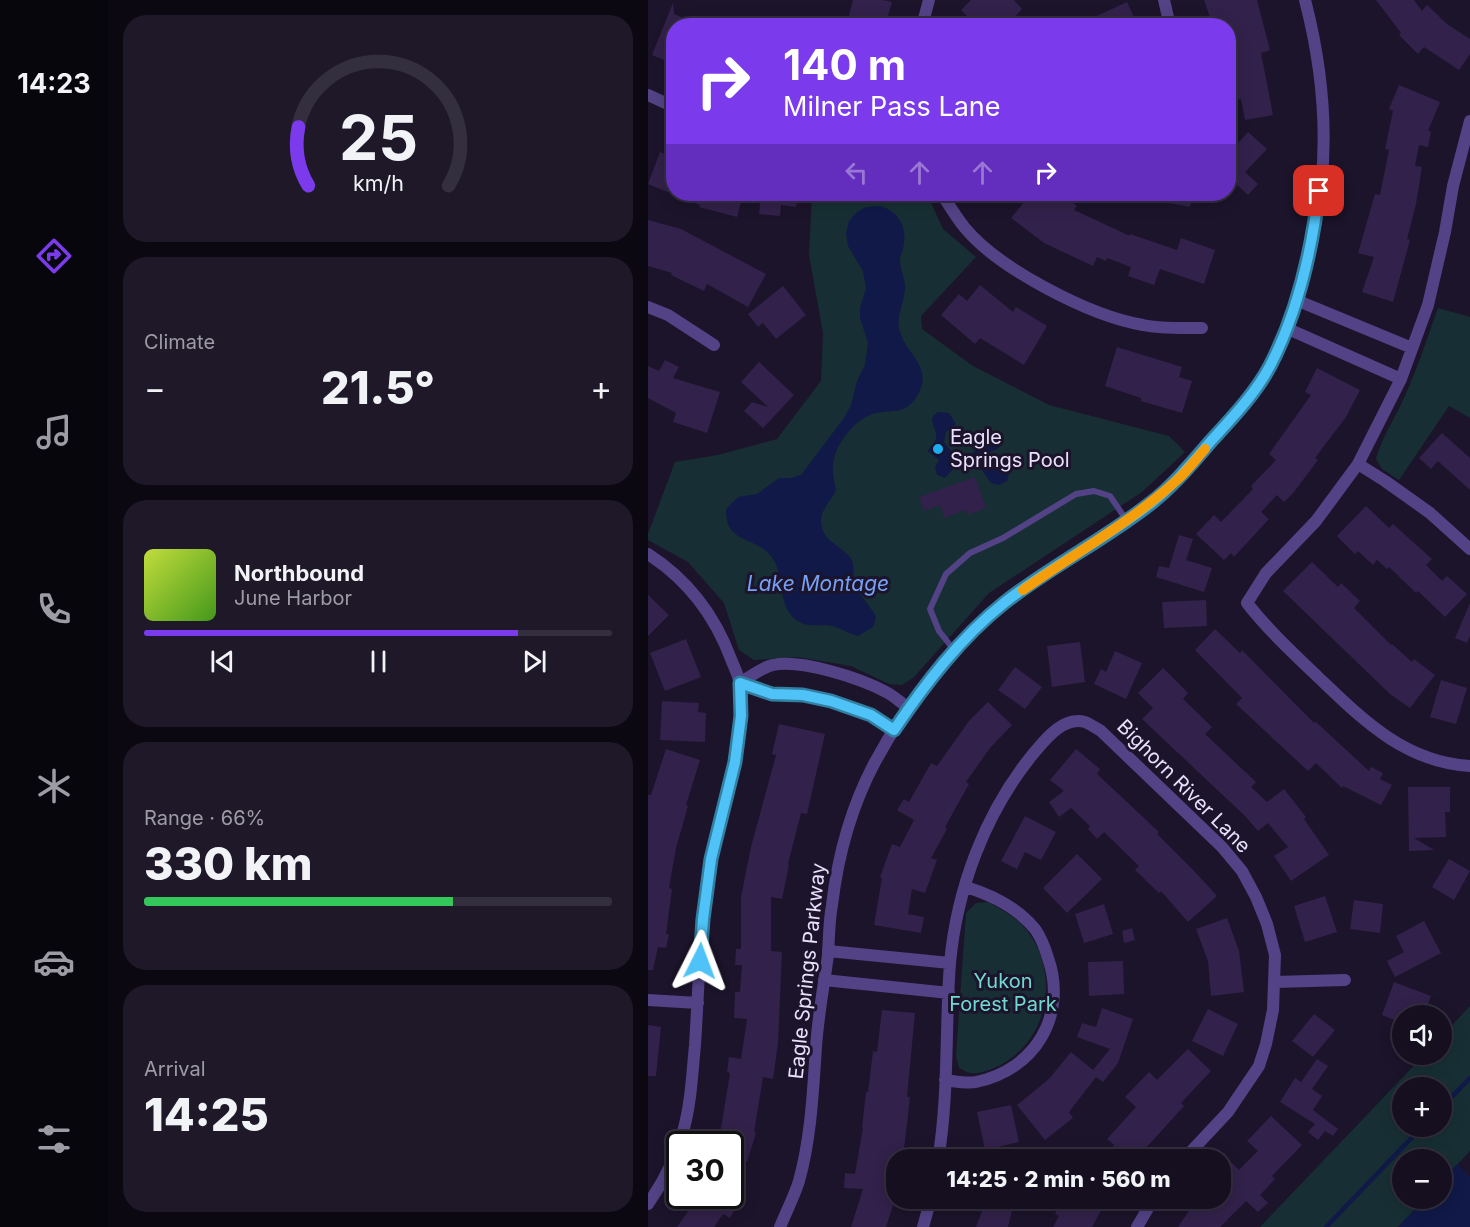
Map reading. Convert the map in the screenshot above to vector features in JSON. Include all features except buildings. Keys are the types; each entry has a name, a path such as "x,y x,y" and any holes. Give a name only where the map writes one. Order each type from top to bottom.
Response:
{"street":[{"path":"924,18 929,0"},
{"path":"1164,0 1168,18"},
{"name":"Eagle Springs Parkway","path":"780,1227 799,1181 807,1140 831,907 839,858 850,819 863,786 894,730 955,651 1003,604 1127,521 1180,478 1249,397 1269,367 1286,328 1296,300 1315,224 1321,175 1323,135 1321,84 1305,0"},
{"path":"648,95 666,103"},
{"path":"1470,121 1453,186 1428,305 1401,379 1358,464 1316,521 1266,573 1248,603 1266,628 1370,726 1396,744 1426,756 1470,766"},
{"path":"947,201 966,229 993,253 1028,277 1054,291 1109,317 1144,326 1202,328"},
{"path":"1296,300 1412,348"},
{"path":"648,307 668,315 714,345"},
{"path":"1286,328 1401,379"},
{"path":"1358,464 1430,513 1470,549"},
{"path":"648,554 665,565 691,590 713,618 740,683 741,716 735,762 711,859 703,919 690,1098 682,1136 668,1171 648,1204"},
{"path":"740,683 770,665 807,667 840,674 886,692 909,708"},
{"path":"740,683 772,694 803,695 831,701 871,715 894,730"},
{"name":"Bighorn River Lane","path":"966,886 977,848 1009,786 1048,737 1070,722 1084,722 1101,731 1222,847 1242,871 1256,897 1266,924 1275,955 1273,1010 1259,1066 1228,1112 1193,1149"},
{"path":"940,1149 943,1130 945,1080 950,993 951,963 958,916 966,886 1010,906 1035,930 1044,944 1055,981 1054,1005 1050,1022 1043,1035 1016,1066 999,1075 974,1083 945,1080"},
{"path":"828,951 951,963"},
{"path":"824,980 950,993"},
{"path":"1275,982 1345,980"},
{"path":"648,1000 698,1003"},
{"path":"923,1227 928,1209"},
{"path":"1137,1227 1148,1209"}],"lane":[{"path":"955,651 939,631 930,609 946,574 970,554 1003,538 1076,494 1094,491 1110,496 1127,521"}],"green space":[{"path":"812,201 930,201 943,229 976,257 921,316 922,329 973,366 1049,405 1169,436 1185,452 1142,492 989,593 914,677 902,685 889,684 851,666 797,657 754,660 739,650 724,603 688,562 648,540 648,534 675,462 718,455 777,439 821,381 823,333 809,255"},
{"path":"1438,308 1470,317 1470,418 1449,406 1399,480 1382,469 1376,459 1413,377"},
{"name":"Yukon Forest Park","path":"988,902 1016,919 1032,938 1041,957 1046,977 1045,997 1041,1017 1032,1036 1019,1052 999,1066 974,1073 959,1068 956,1056 966,913 976,903"},
{"path":"1470,1006 1470,1151 1452,1170 1452,1149 1392,1149 1392,1209 1415,1209 1398,1227 1260,1227 1392,1089 1392,1137 1452,1137 1452,1077 1403,1077 1414,1065 1452,1065 1452,1025"}],"water":[{"name":"Lake Montage","path":"879,206 895,214 904,230 904,245 900,260 905,287 899,326 904,341 918,363 923,379 916,398 907,407 869,415 855,425 844,438 834,459 836,490 823,511 821,526 826,536 851,558 856,586 876,617 873,627 858,636 832,626 809,625 796,620 786,606 776,564 771,556 764,549 735,534 727,520 726,509 738,497 757,494 779,478 801,475 844,418 851,405 857,381 865,365 868,343 860,318 860,308 866,288 863,271 848,246 846,234 849,221 857,212 866,207"},
{"name":"Eagle Springs Pool","path":"938,412 949,413 956,424 946,432 944,442 951,451 961,457 976,450 986,438 995,434 1001,436 1002,443 998,449 989,452 988,455 992,460 1000,459 1006,463 1009,474 1007,481 999,485 991,483 982,470 972,467 964,470 954,468 945,478 937,475 935,467 939,460 928,451 936,439 932,418"},
{"path":"1457,1164 1470,1177 1470,1227 1398,1227 1415,1209 1452,1209 1452,1170"}],"waterway":[{"path":"1452,1097 1470,1078"},
{"path":"1326,1227 1412,1137"}],"slow traffic":[{"path":"1023,590 1095,543 1153,501 1180,478 1205,449"}],"place":[{"name":"Eagle Springs Pool","path":"938,449"}],"route":[{"path":"700,961 711,859 735,762 741,716 740,683 772,694 803,695 831,701 871,715 894,730 934,674 975,630 1003,604 1153,501 1180,478 1249,397 1269,367 1296,300 1315,224 1319,191"}]}
